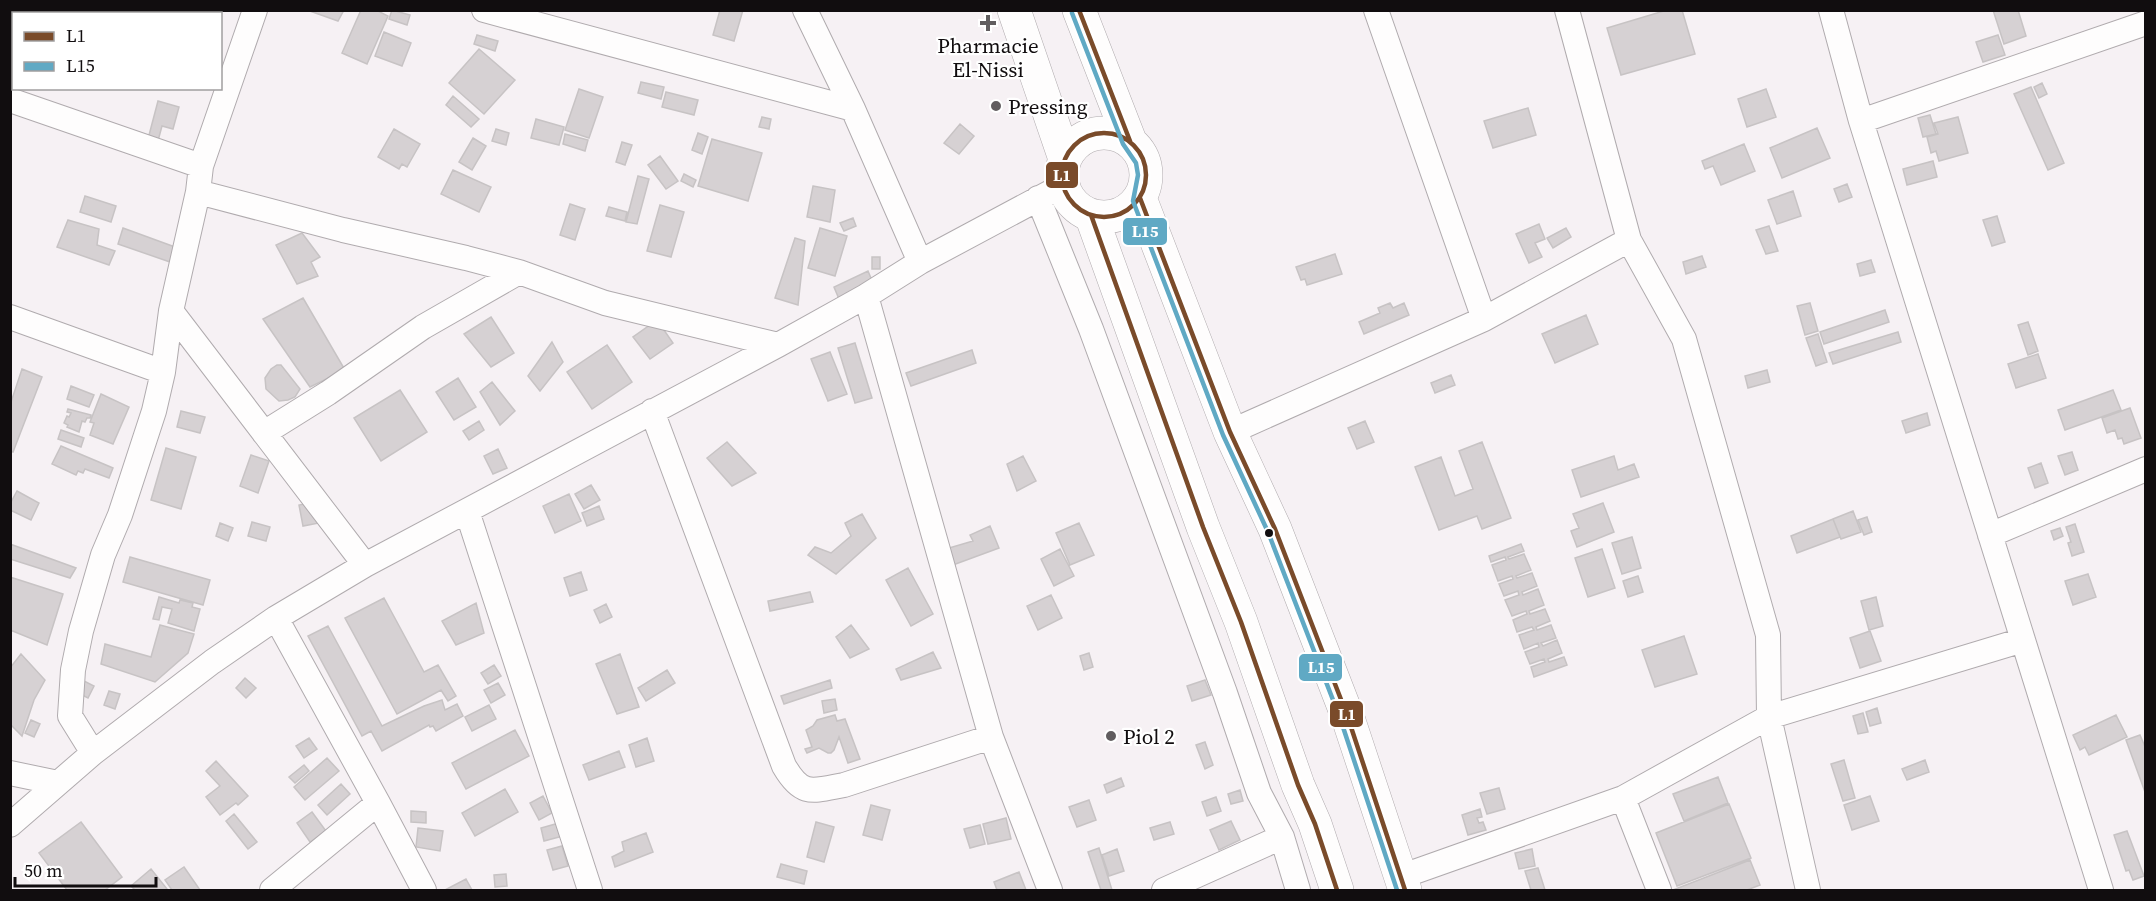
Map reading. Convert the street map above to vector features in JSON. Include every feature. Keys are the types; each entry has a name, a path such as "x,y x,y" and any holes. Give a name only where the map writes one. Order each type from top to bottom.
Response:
{"highway":[{"path":"1014,10 1056,181 1079,208 1091,215 1105,217 1119,214 1140,198 1145,186 1146,174 1144,161 1130,141 1079,10"},
{"path":"1056,181 1072,148 1082,139 1093,134 1106,133 1118,135 1130,141"},
{"path":"1140,198 1230,432 1275,529 1347,715 1403,884"},
{"path":"1091,215 1203,527 1241,622 1298,786 1315,824 1336,891"}],"street":[{"path":"93,753 70,716 73,670 100,564 120,515 154,411 164,372 171,311 198,192 201,166 255,10"},
{"path":"484,10 853,109"},
{"path":"805,10 853,109 920,262"},
{"path":"1376,10 1484,319"},
{"path":"1831,10 1861,121 2102,891"},
{"path":"1567,11 1629,240 1684,339 1768,635 1769,717 1808,891"},
{"path":"1861,121 2145,23"},
{"path":"10,100 201,166"},
{"path":"10,825 93,753 212,662 276,618 365,565 866,296 1056,181 1091,329 1225,693 1259,793 1282,837 1298,891"},
{"path":"198,192 343,230 466,258 519,272 605,303 778,345"},
{"path":"1230,432 1484,319 1629,240"},
{"path":"264,433 328,393 423,327 519,272"},
{"path":"866,296 991,737 1050,891"},
{"path":"171,311 365,565"},
{"path":"10,316 164,372"},
{"path":"652,411 776,744 792,780 803,789 825,789 844,785 991,737"},
{"path":"1990,535 2145,469"},
{"path":"467,511 590,891"},
{"path":"276,618 424,891"},
{"path":"1403,884 1623,798 1769,717 2023,640"},
{"path":"10,773 58,783"},
{"path":"1623,798 1659,891"},
{"path":"272,891 378,803"},
{"path":"1164,891 1282,837"}],"building":[{"path":"307,10 344,10 338,21"},
{"path":"361,10 376,10 388,16 367,64 342,53"},
{"path":"392,10 410,15 407,25 389,19"},
{"path":"720,10 743,10 734,41 713,35"},
{"path":"1667,10 1682,10 1695,54 1621,75 1607,28"},
{"path":"1993,10 2018,10 2026,36 2004,44"},
{"path":"384,32 411,43 402,66 375,56"},
{"path":"477,35 498,41 495,51 474,44"},
{"path":"1998,35 2005,55 1983,62 1976,42"},
{"path":"479,49 515,80 484,114 449,83"},
{"path":"641,82 664,87 661,99 638,93"},
{"path":"2042,83 2047,94 2039,98 2034,87"},
{"path":"2031,87 2064,163 2048,170 2014,94"},
{"path":"579,89 603,97 589,138 565,130"},
{"path":"1766,89 1776,117 1747,127 1738,99"},
{"path":"666,92 698,100 694,115 662,107"},
{"path":"453,96 479,119 471,127 446,105"},
{"path":"158,101 179,107 173,129 162,126 158,141 148,139"},
{"path":"1528,108 1536,135 1493,148 1484,121"},
{"path":"1930,115 1936,134 1923,137 1918,118"},
{"path":"762,117 771,119 769,129 759,127"},
{"path":"1958,117 1968,153 1939,161 1936,151 1931,153 1927,137 1938,134 1934,123"},
{"path":"536,119 564,127 559,145 531,138"},
{"path":"960,124 974,136 959,154 944,143"},
{"path":"1817,128 1830,158 1782,178 1770,148"},
{"path":"394,129 420,144 407,167 402,164 399,169 378,157"},
{"path":"496,129 509,133 506,145 492,141"},
{"path":"698,133 708,137 702,154 692,150"},
{"path":"565,134 588,140 585,151 563,144"},
{"path":"473,138 486,146 472,170 459,162"},
{"path":"712,139 762,153 748,201 698,186"},
{"path":"622,142 632,145 625,165 616,162"},
{"path":"1744,144 1755,171 1721,185 1713,166 1705,169 1702,161"},
{"path":"660,156 678,181 666,189 648,165"},
{"path":"1933,161 1937,177 1907,185 1903,169"},
{"path":"453,170 491,187 479,212 441,194"},
{"path":"684,174 696,180 693,187 681,181"},
{"path":"638,176 649,179 637,224 626,222"},
{"path":"1847,184 1852,197 1839,202 1834,189"},
{"path":"813,186 835,190 830,222 807,217"},
{"path":"1793,191 1801,216 1777,224 1768,200"},
{"path":"85,196 116,206 111,222 80,212"},
{"path":"570,204 585,209 575,240 560,235"},
{"path":"660,205 684,212 671,257 647,251"},
{"path":"609,207 627,212 625,221 606,216"},
{"path":"1997,216 2005,242 1992,246 1983,220"},
{"path":"853,218 856,226 844,231 840,223"},
{"path":"68,220 99,229 97,245 115,251 109,265 57,247"},
{"path":"1539,224 1545,239 1535,243 1542,257 1529,263 1516,234"},
{"path":"1769,226 1778,251 1766,254 1756,230"},
{"path":"123,228 175,247 170,262 118,244"},
{"path":"820,228 847,236 835,276 808,268"},
{"path":"1566,228 1571,237 1553,248 1547,238"},
{"path":"302,233 320,257 311,262 318,276 297,284 276,245"},
{"path":"795,238 805,241 798,305 775,298"},
{"path":"1335,254 1342,274 1307,285 1305,279 1301,280 1296,267"},
{"path":"1702,256 1706,267 1686,274 1683,262"},
{"path":"872,257 880,257 880,269 872,269"},
{"path":"1871,260 1875,272 1860,276 1857,264"},
{"path":"868,271 873,283 839,299 834,287"},
{"path":"303,298 345,370 310,387 263,319"},
{"path":"1390,303 1393,308 1404,303 1409,315 1364,334 1359,322 1380,313 1378,308"},
{"path":"1810,303 1818,331 1805,335 1797,306"},
{"path":"1885,310 1889,322 1824,344 1820,332"},
{"path":"1586,315 1598,344 1555,363 1542,334"},
{"path":"491,317 514,353 491,367 464,334"},
{"path":"657,320 673,343 650,359 633,337"},
{"path":"2028,322 2038,351 2028,355 2018,325"},
{"path":"1898,332 1901,342 1833,364 1829,353"},
{"path":"1818,334 1827,362 1816,366 1806,338"},
{"path":"552,342 563,362 540,391 528,376"},
{"path":"855,343 872,398 855,403 838,348"},
{"path":"607,345 632,382 592,409 567,372"},
{"path":"972,350 976,363 911,386 906,373"},
{"path":"830,352 847,394 828,401 811,359"},
{"path":"2038,354 2046,378 2016,388 2008,364"},
{"path":"277,365 281,365 300,389 295,397 279,401 266,389 265,378"},
{"path":"22,369 42,377 13,452 10,451 10,405"},
{"path":"1767,370 1770,382 1748,388 1745,376"},
{"path":"1451,375 1455,385 1435,393 1431,383"},
{"path":"458,378 476,407 454,420 436,392"},
{"path":"492,382 515,411 500,425 480,392"},
{"path":"71,386 94,395 89,407 67,399"},
{"path":"400,390 427,432 381,461 354,418"},
{"path":"2113,390 2121,410 2065,430 2058,410"},
{"path":"101,394 129,407 113,444 90,435 94,423 90,422"},
{"path":"2130,408 2141,438 2124,444 2122,438 2118,439 2115,430 2107,433 2102,418"},
{"path":"68,409 91,415 85,422 82,421 79,432 67,427 68,425 64,423 71,413 67,412"},
{"path":"181,411 205,417 200,433 177,427"},
{"path":"1927,413 1930,425 1906,433 1902,421"},
{"path":"479,421 484,430 469,440 463,431"},
{"path":"1365,421 1374,442 1357,449 1348,428"},
{"path":"61,430 84,438 81,447 58,439"},
{"path":"727,442 756,473 732,486 707,458"},
{"path":"1482,442 1511,518 1482,529 1477,516 1439,530 1415,467 1441,457 1455,496 1473,489 1459,451"},
{"path":"61,446 113,468 109,478 85,469 83,473 78,471 76,475 52,464"},
{"path":"166,448 196,457 181,509 151,500"},
{"path":"498,449 507,468 493,474 484,456"},
{"path":"2072,452 2078,470 2065,475 2058,456"},
{"path":"251,455 269,461 258,493 240,486"},
{"path":"1023,456 1036,481 1017,491 1007,464"},
{"path":"1614,456 1618,470 1634,464 1639,477 1581,497 1572,470"},
{"path":"2041,463 2048,483 2035,488 2028,468"},
{"path":"591,485 600,500 584,509 575,494"},
{"path":"17,491 39,503 31,520 10,510 10,504"},
{"path":"569,494 581,521 555,533 543,506"},
{"path":"315,502 319,523 303,526 299,505"},
{"path":"1603,503 1614,532 1577,547 1571,531 1579,528 1573,514"},
{"path":"599,506 604,519 587,526 582,513"},
{"path":"1853,511 1861,532 1841,539 1833,519"},
{"path":"862,514 876,538 836,574 808,555 815,547 831,553 851,536 845,523"},
{"path":"1867,517 1872,532 1864,535 1858,520"},
{"path":"1833,519 1840,537 1797,553 1791,536"},
{"path":"252,522 270,527 266,541 248,536"},
{"path":"220,523 233,528 228,541 216,536"},
{"path":"1079,523 1094,555 1070,565 1056,533"},
{"path":"2075,524 2084,552 2072,556 2068,543 2071,542 2066,527"},
{"path":"990,526 999,548 953,565 949,548 973,541 970,535"},
{"path":"2060,528 2063,536 2054,540 2051,531"},
{"path":"1632,537 1641,568 1622,574 1612,543"},
{"path":"10,544 76,568 70,578 10,559"},
{"path":"1521,544 1524,551 1508,557 1509,559 1524,554 1531,570 1516,576 1517,578 1532,573 1537,586 1522,592 1523,595 1538,589 1544,605 1529,611 1530,614 1545,609 1550,621 1536,627 1537,630 1551,625 1556,638 1541,643 1543,646 1557,640 1562,653 1548,659 1549,662 1564,657 1567,665 1534,677 1531,667 1545,662 1544,659 1530,664 1525,652 1539,647 1538,643 1524,649 1519,635 1534,630 1532,627 1517,632 1513,620 1527,614 1526,611 1512,616 1505,600 1519,595 1518,591 1504,596 1499,584 1513,579 1512,576 1498,581 1492,565 1506,560 1505,557 1491,562 1489,556"},
{"path":"1060,549 1074,576 1054,586 1041,559"},
{"path":"1602,549 1615,588 1588,597 1575,558"},
{"path":"130,557 210,580 203,605 123,582"},
{"path":"908,568 933,614 911,626 886,580"},
{"path":"581,572 587,590 570,596 564,578"},
{"path":"2088,574 2096,597 2073,605 2065,581"},
{"path":"1638,576 1643,592 1628,597 1623,581"},
{"path":"10,577 63,594 47,645 10,630"},
{"path":"810,592 813,602 770,611 768,601"},
{"path":"1051,595 1062,618 1038,630 1027,606"},
{"path":"159,597 179,603 180,600 193,603 192,607 200,609 194,631 168,623 172,609 162,607 159,620 153,619"},
{"path":"1876,597 1883,626 1869,630 1861,601"},
{"path":"384,598 424,672 438,665 456,696 448,701 441,690 397,714 345,618"},
{"path":"476,603 484,633 456,645 442,621"},
{"path":"606,604 612,617 600,623 594,610"},
{"path":"160,625 194,634 188,653 155,682 101,664 105,644 151,657"},
{"path":"851,625 869,649 850,658 836,637"},
{"path":"328,626 382,726 442,700 445,710 457,704 463,716 436,731 433,726 429,725 382,751 371,731 362,736 308,636"},
{"path":"1870,631 1881,661 1860,668 1850,638"},
{"path":"1684,636 1697,674 1655,687 1642,650"},
{"path":"933,652 941,668 901,680 896,669"},
{"path":"1089,653 1093,667 1084,670 1080,656"},
{"path":"21,654 45,680 34,700 22,736 10,724 10,668"},
{"path":"620,654 639,707 617,714 596,664"},
{"path":"494,665 501,676 488,684 481,673"},
{"path":"667,670 675,683 646,701 638,688"},
{"path":"245,678 256,688 246,698 236,688"},
{"path":"830,680 832,688 784,704 781,696"},
{"path":"1205,680 1211,695 1192,701 1187,686"},
{"path":"84,681 94,686 88,698 78,693"},
{"path":"498,683 505,695 491,703 484,690"},
{"path":"109,691 120,694 115,709 104,705"},
{"path":"835,699 837,710 824,713 822,701"},
{"path":"489,705 496,719 472,731 465,717"},
{"path":"1877,708 1881,723 1870,726 1866,712"},
{"path":"1863,713 1868,732 1858,734 1853,716"},
{"path":"835,715 837,721 845,719 860,759 848,763 839,737 831,753 819,748 807,753 805,749 812,747 806,730 817,720"},
{"path":"2116,715 2127,737 2089,755 2085,747 2080,750 2073,735"},
{"path":"31,720 40,724 34,737 25,733"},
{"path":"515,730 529,756 466,789 452,763"},
{"path":"2140,735 2146,749 2145,792 2126,740"},
{"path":"309,738 317,749 304,758 296,746"},
{"path":"647,738 654,761 636,767 629,745"},
{"path":"1205,742 1213,765 1205,769 1196,745"},
{"path":"619,751 625,767 589,780 583,765"},
{"path":"327,758 339,771 305,800 294,787"},
{"path":"1844,760 1855,798 1843,801 1831,764"},
{"path":"1925,760 1929,772 1907,780 1902,769"},
{"path":"216,761 248,796 238,805 236,803 220,815 206,797 220,786 206,771"},
{"path":"304,765 309,771 295,783 289,777"},
{"path":"1718,777 1728,803 1684,821 1673,794"},
{"path":"1121,778 1124,786 1107,793 1104,785"},
{"path":"341,784 350,794 327,815 318,805"},
{"path":"1499,788 1505,809 1487,814 1480,793"},
{"path":"505,789 518,812 475,836 462,813"},
{"path":"1240,790 1243,801 1231,804 1228,794"},
{"path":"543,796 552,813 539,820 530,803"},
{"path":"1870,796 1879,821 1852,830 1844,805"},
{"path":"1216,797 1221,811 1207,816 1202,802"},
{"path":"1089,800 1096,820 1077,827 1069,807"},
{"path":"1729,804 1751,858 1677,886 1656,833"},
{"path":"871,805 890,810 882,840 863,835"},
{"path":"1480,809 1482,817 1477,818 1479,823 1483,822 1486,830 1468,835 1462,815"},
{"path":"411,811 426,812 426,823 411,822"},
{"path":"312,812 326,831 310,842 297,823"},
{"path":"234,814 257,842 248,849 226,821"},
{"path":"1006,818 1011,839 988,844 983,824"},
{"path":"1231,821 1240,840 1219,850 1210,830"},
{"path":"81,822 122,877 105,890 67,890 39,853"},
{"path":"816,822 834,827 824,862 807,857"},
{"path":"1170,822 1174,834 1154,840 1150,828"},
{"path":"559,823 563,836 544,841 541,828"},
{"path":"980,825 985,844 970,848 964,829"},
{"path":"418,828 443,831 440,851 416,847"},
{"path":"2127,831 2144,876 2133,880 2129,870 2126,871 2114,835"},
{"path":"646,833 653,852 615,867 612,857 624,851 622,842"},
{"path":"562,846 568,866 553,870 547,850"},
{"path":"1099,848 1112,890 1101,890 1088,852"},
{"path":"1117,849 1124,871 1109,876 1102,855"},
{"path":"1532,849 1535,866 1519,869 1515,853"},
{"path":"1750,860 1760,885 1747,890 1673,890"},
{"path":"781,864 807,871 804,884 777,877"},
{"path":"184,867 200,890 172,890 165,880"},
{"path":"1538,868 1545,890 1531,890 1525,871"},
{"path":"151,869 168,890 135,890 131,886"},
{"path":"1019,872 1026,890 997,890 994,882"},
{"path":"506,874 507,886 495,887 494,875"},
{"path":"466,879 472,890 445,890"}],"transit line":[{"name":"L1","path":"1079,10 1130,141"},
{"name":"L15","path":"1072,13 1123,144 1136,163 1138,175 1133,201 1223,435 1268,532 1340,718 1397,890"},
{"name":"L1","path":"1104,133 1120,136 1134,145 1143,159 1146,175 1143,191 1134,205 1120,214 1104,217 1088,214 1074,205 1065,191 1062,175 1065,159 1074,145 1088,136 1104,133"},
{"name":"L1","path":"1140,198 1230,432 1275,529 1347,715 1405,890"},
{"name":"L1","path":"1091,215 1203,527 1241,622 1298,785 1315,824 1337,890"}],"place":[{"name":"Pharmacie El-Nissi","path":"988,23"},
{"name":"Pressing","path":"996,106"},
{"name":"Piol 2","path":"1111,736"}]}
